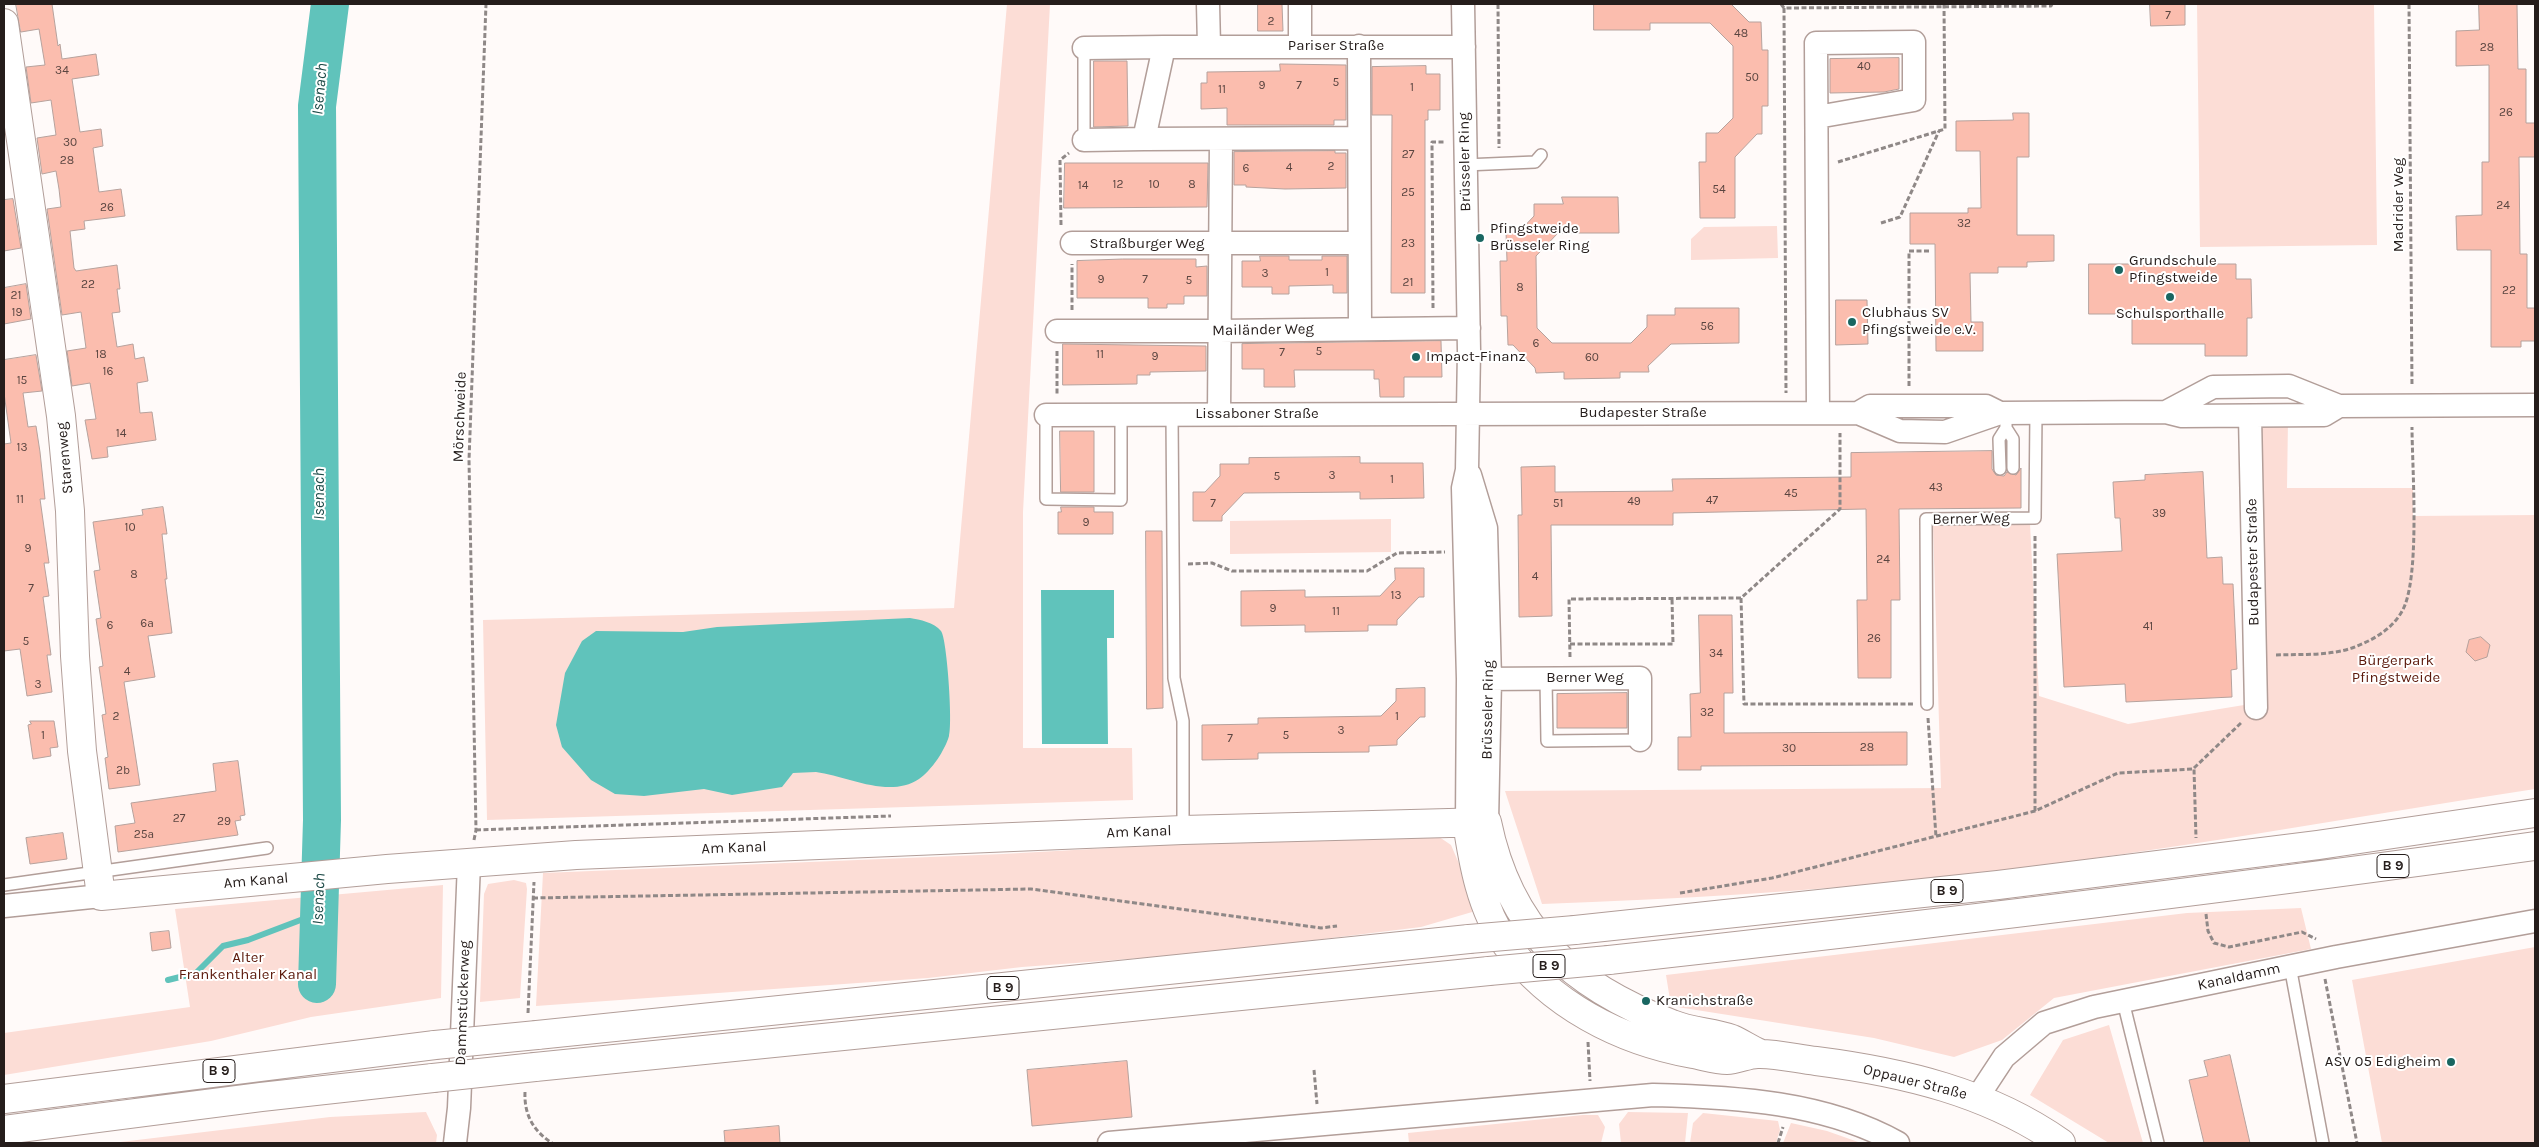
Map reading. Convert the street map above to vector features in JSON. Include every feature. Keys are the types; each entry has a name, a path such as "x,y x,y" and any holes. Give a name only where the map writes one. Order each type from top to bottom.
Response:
{"main road":[{"name":"Starenweg","path":"4,23 61,416 70,511 78,704 99,883"},
{"name":"B 9","path":"4,1099 435,1045 1998,886 2318,845 2535,813"},
{"name":"Am Kanal","path":"99,883 294,878 586,854 1183,830 1477,822"},
{"name":"Brüsseler Ring","path":"1477,822 1515,902 1540,940"},
{"name":"Brüsseler Ring","path":"1477,822 1472,855 1487,908 1505,943"},
{"name":"B 9","path":"4,1130 261,1097 535,1067 1609,960 2012,916 2250,886 2535,846"},
{"name":"Oppauer Straße","path":"1540,940 1588,982 1629,1006 1674,1025 1731,1039 1759,1053 1896,1074 1978,1098 2048,1134 2061,1143"},
{"name":"Oppauer Straße","path":"1505,943 1545,987 1595,1022 1621,1035 1666,1049 1727,1060 1759,1053"},
{"name":"B 9","path":"57,1143 112,1117"}],"street":[{"path":"1208,4 1209,46"},
{"path":"1300,4 1300,46"},
{"name":"Brüsseler Ring","path":"1463,4 1469,328 1468,470 1463,488 1468,679 1477,822"},
{"path":"1817,117 1914,100 1914,42 1816,43 1818,413"},
{"path":"1359,46 1358,243 1360,329"},
{"path":"1084,48 1164,47 1144,140"},
{"name":"Pariser Straße","path":"1164,47 1464,47"},
{"path":"1084,140 1359,138"},
{"name":"Straßburger Weg","path":"1219,414 1222,244 1221,139"},
{"name":"Straßburger Weg","path":"1072,243 1358,243"},
{"name":"Mailänder Weg","path":"1064,331 1219,332 1469,328"},
{"name":"Budapester Straße","path":"2166,412 2214,387 2289,386 2339,406 2535,405"},
{"name":"Budapester Straße","path":"1469,413 1849,413 1870,406 1986,406 2004,418"},
{"name":"Budapester Straße","path":"1849,413 1900,431 1945,432 2036,412 2166,412 2182,416 2324,415 2339,406"},
{"name":"Lissaboner Straße","path":"1051,416 1469,413"},
{"name":"Budapester Straße","path":"2250,416 2256,708"},
{"name":"Brüsseler Ring","path":"1468,470 1476,489 1486,528 1490,679 1477,822"},
{"name":"Berner Weg","path":"1468,679 1640,678 1640,740"},
{"name":"Dammstückerweg","path":"455,1143 459,1108 469,863"},
{"name":"Am Kanal","path":"4,906 99,883"},
{"name":"Kanaldamm","path":"1978,1098 2004,1057 2044,1023 2094,1007 2290,966 2535,921"},
{"path":"1109,1143 1592,1099 1685,1096 1790,1106 1826,1112 1857,1123 1898,1143"}],"lane":[{"path":"1084,48 1084,140"},
{"path":"1465,165 1535,162 1541,155"},
{"path":"2036,412 2036,518"},
{"path":"1172,415 1174,678 1183,721 1183,830"},
{"path":"1051,416 1046,500 1121,500 1120,416"},
{"path":"2004,418 2013,440 2013,468"},
{"path":"2000,469 1999,439 2004,418"},
{"name":"Berner Weg","path":"1928,704 1926,519 2036,518"},
{"path":"1546,679 1547,741 1640,740"},
{"name":"Am Kanal","path":"4,885 99,883 266,848"},
{"path":"2290,966 2323,1143"},
{"path":"2123,1001 2158,1143"}],"path":[{"name":"Mörschweide","path":"476,830 469,460 486,4"},
{"path":"1498,4 1499,164"},
{"path":"1781,4 1784,8 1786,413"},
{"path":"1784,8 2051,6 2052,4"},
{"name":"Madrider Weg","path":"2255,655 2324,654 2351,648 2374,638 2391,626 2402,613 2409,595 2413,554 2409,4"},
{"path":"1881,223 1900,217 1939,131"},
{"path":"1051,416 1064,331 1072,243 1061,233 1060,160 1084,140"},
{"path":"1433,328 1432,142 1465,142"},
{"path":"1909,406 1909,251 1931,250"},
{"path":"1571,678 1569,599 1741,598 1840,509 1849,413"},
{"path":"2035,811 2036,518"},
{"path":"1172,565 1212,563 1232,571 1367,571 1397,553 1466,552"},
{"path":"1570,644 1673,644 1672,598"},
{"path":"1741,598 1744,704 1928,704 1936,838"},
{"path":"1676,894 1772,878 1936,838 2035,811 2118,773 2194,768 2256,708"},
{"path":"2194,768 2197,846"},
{"path":"533,898 1031,889 1321,928 1340,926"},
{"path":"2206,914 2208,931 2214,943 2229,947 2302,932 2317,939 2357,1143"},
{"path":"1592,1099 1588,1038 1595,1022"},
{"path":"1314,1070 1319,1123"}],"green space":[{"path":"1007,4 1050,4 1023,512 1023,748 1132,748 1133,800 487,820 483,620 954,608"},
{"path":"2197,4 2374,4 2377,245 2200,247"},
{"path":"1777,226 1778,258 1691,260 1691,239 1704,227"},
{"name":"Bürgerpark Pfingstweide","path":"2260,420 2288,420 2287,488 2413,488 2413,516 2535,515 2535,789 2166,848 2017,868 1793,891 1542,904 1505,791 1941,788 1933,525 2030,524 2039,696 2128,724 2244,705 2256,708"},
{"path":"1391,519 1391,552 1230,554 1230,521"},
{"path":"1429,830 1451,845 1479,910 1421,927 1209,953 1022,967 928,978 536,1006 543,873 1003,854"},
{"path":"514,880 526,883 527,889 520,998 480,1002 484,894 488,884"},
{"name":"Alter Frankenthaler Kanal","path":"443,885 441,998 311,1017 211,1041 4,1075 4,1033 190,1007 175,909"},
{"path":"2301,908 2311,949 2054,998 2002,1040 1954,1057 1874,1038 1671,1006 1666,975 2187,913"},
{"name":"ASV 05 Edigheim","path":"2535,947 2535,1143 2382,1143 2352,980"},
{"path":"2109,1025 2143,1143 2109,1143 2030,1095 2063,1040"},
{"path":"426,1112 437,1135 436,1143 112,1143 330,1117"},
{"path":"1628,1112 1688,1113 1685,1143 1621,1143 1619,1124"},
{"path":"1703,1113 1778,1121 1780,1130 1776,1143 1690,1143 1693,1123"},
{"path":"1598,1115 1605,1127 1601,1143 1409,1143 1408,1133"},
{"path":"1791,1123 1827,1131 1861,1143 1783,1143"}],"water":[{"path":"1041,590 1114,590 1114,638 1107,638 1108,744 1042,744"},
{"path":"910,618 931,623 941,631 947,664 950,729 947,741 933,765 919,779 907,785 881,787 813,772 793,773 782,787 732,795 704,789 644,796 615,794 591,780 562,747 556,725 565,673 582,641 596,631 683,632 717,627"}],"building":[{"path":"16,4 52,4 58,46 60,44 62,59 96,54 99,75 72,79 80,132 101,129 103,146 93,148 99,192 121,189 125,216 84,221 85,229 70,231 74,268 76,271 117,265 120,289 117,289 120,312 112,313 117,347 133,344 135,359 144,357 148,381 137,383 140,413 152,412 156,440 107,447 108,457 92,459 85,420 96,419 90,383 72,386 67,351 86,348 81,312 62,315 47,209 61,207 59,189 56,171 42,174 37,138 56,135 51,100 31,103 26,67 45,65 39,29 21,32"},
{"path":"1258,4 1282,4 1283,31 1258,31"},
{"path":"1594,4 1731,4 1749,22 1761,22 1762,50 1768,50 1768,106 1762,106 1762,134 1757,134 1735,157 1735,218 1700,218 1699,162 1706,162 1706,133 1718,133 1733,118 1733,46 1710,23 1650,23 1650,30 1594,30"},
{"path":"2150,4 2185,4 2185,25 2151,26"},
{"path":"2479,4 2517,4 2518,69 2526,69 2526,123 2535,123 2535,157 2519,157 2520,254 2527,254 2527,308 2535,308 2535,341 2521,341 2521,347 2491,347 2491,250 2457,250 2456,216 2482,215 2482,162 2489,162 2489,65 2456,66 2456,31 2479,30"},
{"path":"1899,58 1899,89 1884,92 1830,93 1830,59"},
{"path":"1094,61 1127,61 1128,126 1094,127"},
{"path":"1280,64 1346,65 1346,120 1334,120 1334,125 1227,125 1227,108 1201,109 1201,83 1207,83 1207,72 1280,71"},
{"path":"1426,66 1426,74 1440,74 1440,110 1428,110 1428,120 1425,120 1425,293 1391,293 1392,115 1372,115 1372,67"},
{"path":"2013,113 2029,113 2029,157 2017,157 2017,235 2054,235 2054,261 2027,262 2027,267 1998,267 1998,273 1970,273 1971,322 1983,322 1983,351 1936,351 1935,244 1910,244 1910,213 1968,213 1968,208 1981,208 1980,151 1956,151 1956,121 2013,120"},
{"path":"1335,151 1335,153 1346,153 1346,188 1285,189 1234,185 1234,152"},
{"path":"1065,163 1208,163 1207,207 1064,208"},
{"path":"1562,197 1618,197 1619,233 1558,233 1536,256 1537,328 1552,343 1631,343 1647,327 1647,315 1675,315 1675,308 1739,308 1739,343 1671,344 1648,366 1649,372 1620,372 1620,378 1564,379 1564,372 1536,373 1535,368 1513,345 1508,345 1507,316 1501,316 1500,261 1507,261 1506,232 1519,232 1534,216 1534,204 1563,204"},
{"path":"13,199 21,248 4,251 4,200"},
{"path":"1260,256 1289,256 1289,260 1322,260 1322,256 1347,256 1347,293 1333,293 1333,285 1289,286 1289,294 1272,294 1272,287 1242,287 1242,261 1260,261"},
{"path":"1196,259 1196,267 1207,266 1207,296 1184,296 1184,304 1167,304 1167,308 1148,308 1148,298 1077,298 1077,261"},
{"name":"Schulsporthalle","path":"2089,264 2236,264 2236,279 2251,279 2252,318 2247,318 2247,356 2205,356 2205,344 2132,344 2132,314 2089,314"},
{"path":"26,284 31,319 4,324 4,288"},
{"name":"Clubhaus SV Pfingstweide e.V.","path":"1836,300 1867,300 1868,344 1836,345"},
{"path":"1441,341 1442,377 1404,377 1404,397 1380,397 1379,379 1374,379 1374,370 1294,370 1295,387 1264,387 1264,369 1242,369 1242,344"},
{"path":"1063,344 1206,346 1206,371 1150,372 1150,375 1137,375 1137,384 1063,385"},
{"path":"36,355 42,391 23,393 28,427 36,426 45,499 40,499 49,563 44,563 49,596 43,597 51,655 47,655 52,692 27,696 20,649 4,651 4,444 11,443 4,393 4,360"},
{"path":"1060,431 1094,431 1094,492 1061,492"},
{"path":"1992,451 1992,469 1996,475 2004,476 2007,472 2016,475 2021,468 2021,508 1899,509 1900,600 1891,600 1891,678 1858,678 1857,600 1867,600 1866,509 1673,513 1673,525 1551,525 1552,616 1519,617 1518,515 1522,515 1521,467 1555,466 1555,492 1673,491 1672,479 1851,477 1851,453"},
{"path":"1360,457 1360,463 1423,463 1424,498 1360,499 1360,492 1244,493 1222,516 1222,521 1193,521 1193,492 1205,492 1220,476 1220,464 1249,464 1249,458"},
{"path":"2203,472 2207,558 2222,557 2223,584 2233,584 2237,669 2231,670 2232,697 2126,702 2125,684 2064,687 2057,554 2122,551 2120,518 2115,518 2113,482 2145,480 2145,475"},
{"path":"163,507 167,534 162,534 167,579 165,579 172,633 148,636 155,677 124,682 140,785 109,789 105,758 108,757 102,715 106,714 99,667 103,666 96,619 101,618 94,571 100,570 93,522 143,515 142,510"},
{"path":"1061,507 1094,507 1094,512 1113,512 1113,534 1058,534 1058,512 1061,512"},
{"path":"1146,531 1162,531 1163,708 1147,709"},
{"path":"1395,568 1424,568 1424,597 1419,597 1397,620 1397,625 1368,625 1368,631 1305,632 1305,625 1241,626 1241,591 1305,590 1305,597 1380,596 1395,580"},
{"path":"1699,615 1732,615 1733,693 1724,693 1724,733 1907,732 1907,765 1701,766 1701,770 1678,770 1678,737 1691,737 1690,694 1700,693"},
{"path":"2481,637 2490,645 2487,657 2475,661 2466,652 2469,640"},
{"path":"1425,688 1425,717 1420,717 1397,740 1397,745 1369,746 1369,752 1258,753 1258,759 1202,760 1202,725 1258,724 1258,718 1381,716 1396,701 1396,689"},
{"path":"1627,693 1627,728 1557,728 1557,694"},
{"path":"30,721 54,721 58,747 50,748 51,756 33,759 28,725 31,724"},
{"path":"238,761 245,815 240,816 241,820 235,821 238,835 118,852 115,826 135,823 131,803 216,791 213,764"},
{"path":"63,833 67,859 30,864 26,838"},
{"path":"169,931 171,948 152,951 150,933"},
{"path":"2230,1055 2250,1143 2204,1143 2189,1080 2208,1076 2204,1061"},
{"path":"1127,1061 1132,1117 1032,1126 1027,1070"},
{"path":"779,1126 780,1143 725,1143 724,1131"}],"waterway":[{"name":"Isenach","path":"317,984 322,820 317,106 330,4"},
{"path":"168,980 196,973 223,946 248,940 319,913"}],"place":[{"name":"Pfingstweide Brüsseler Ring","path":"1480,238"},
{"name":"Grundschule Pfingstweide","path":"2119,270"},
{"name":"Schulsporthalle","path":"2170,297"},
{"name":"Clubhaus SV Pfingstweide e.V.","path":"1852,322"},
{"name":"Impact-Finanz","path":"1416,357"},
{"name":"Kranichstraße","path":"1646,1001"},
{"name":"ASV 05 Edigheim","path":"2451,1062"}]}
